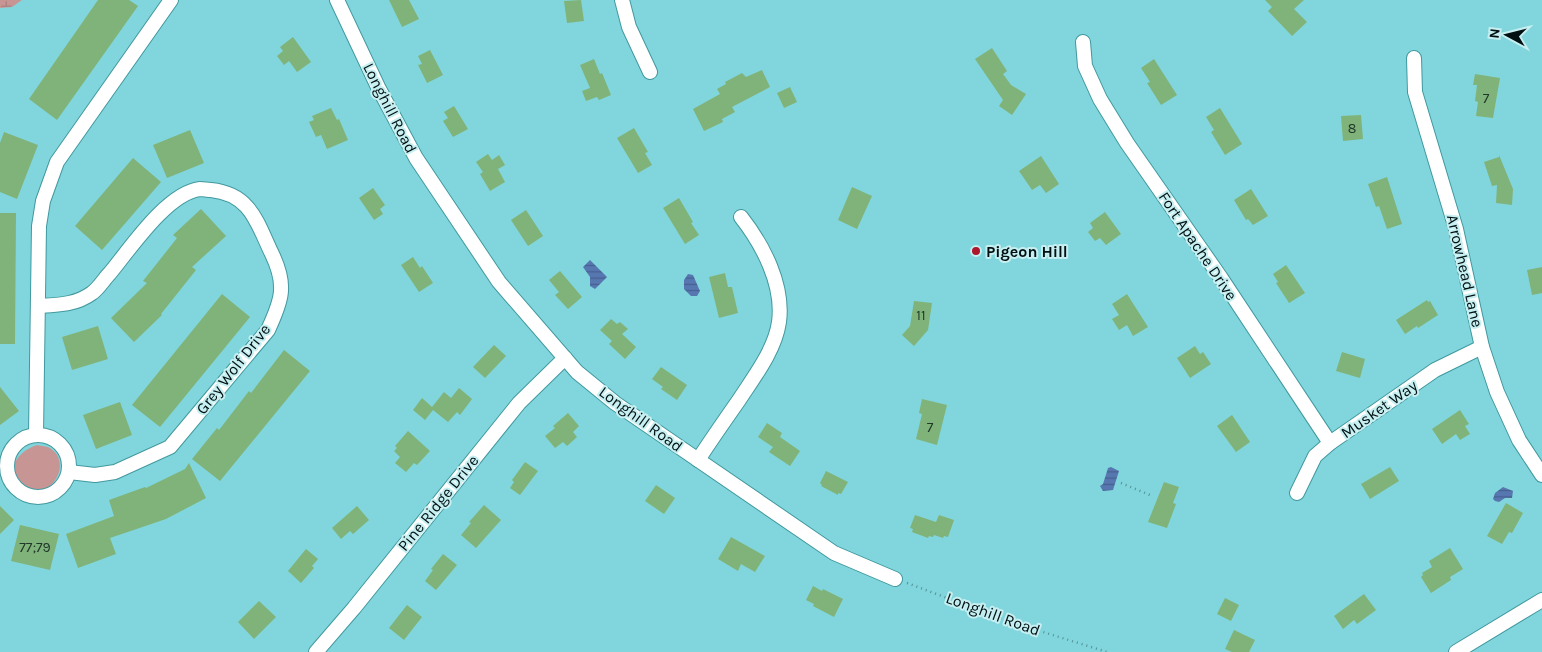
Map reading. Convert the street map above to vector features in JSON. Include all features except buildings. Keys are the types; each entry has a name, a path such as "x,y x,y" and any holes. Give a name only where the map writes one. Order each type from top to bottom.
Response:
{"street":[{"path":"36,435 39,226 43,201 57,162 171,0"},
{"name":"Longhill Road","path":"337,0 378,87 416,158 499,282 577,372 615,403 834,552 895,579"},
{"path":"622,0 629,27 650,72"},
{"name":"Fort Apache Drive","path":"1083,42 1085,66 1100,99 1127,143 1221,278 1330,443"},
{"name":"Arrowhead Lane","path":"1414,58 1415,92 1456,229 1482,347 1497,392 1519,440 1542,475"},
{"name":"Grey Wolf Drive","path":"38,306 76,302 94,292 158,214 179,197 200,189 221,191 238,198 250,209 280,270 282,290 277,310 268,330 170,447 115,472 95,475 69,472"},
{"path":"698,460 758,372 776,334 779,322 780,300 774,278 758,242 741,217"},
{"name":"Musket Way","path":"1297,493 1314,456 1330,443 1434,370 1482,347"},
{"name":"Pine Ridge Drive","path":"316,652 354,608 519,403 564,358"},
{"path":"36,435 47,436 59,443 67,454 69,472 62,487 50,496 36,498 21,493 12,483 7,466 11,452 23,439 36,435"},
{"path":"1456,652 1542,600"}],"path":[{"path":"1121,483 1150,495"},
{"name":"Longhill Road","path":"895,579 1010,622 1106,652"}],"green space":[{"path":"0,0 22,0 12,7 0,8"},
{"path":"37,445 48,447 56,454 60,463 59,472 54,481 48,488 39,490 29,488 19,480 14,468 21,454"}],"water":[{"path":"590,260 607,277 595,289 590,286 590,277 583,267"},
{"path":"688,274 693,275 700,291 697,296 691,296 684,289 684,280"},
{"path":"1111,467 1119,471 1113,490 1103,491 1100,486 1103,484 1108,468"},
{"path":"1503,487 1513,491 1512,498 1505,498 1499,502 1495,501 1493,499 1495,493"}],"place":[{"name":"Pigeon Hill","path":"976,251"}]}
